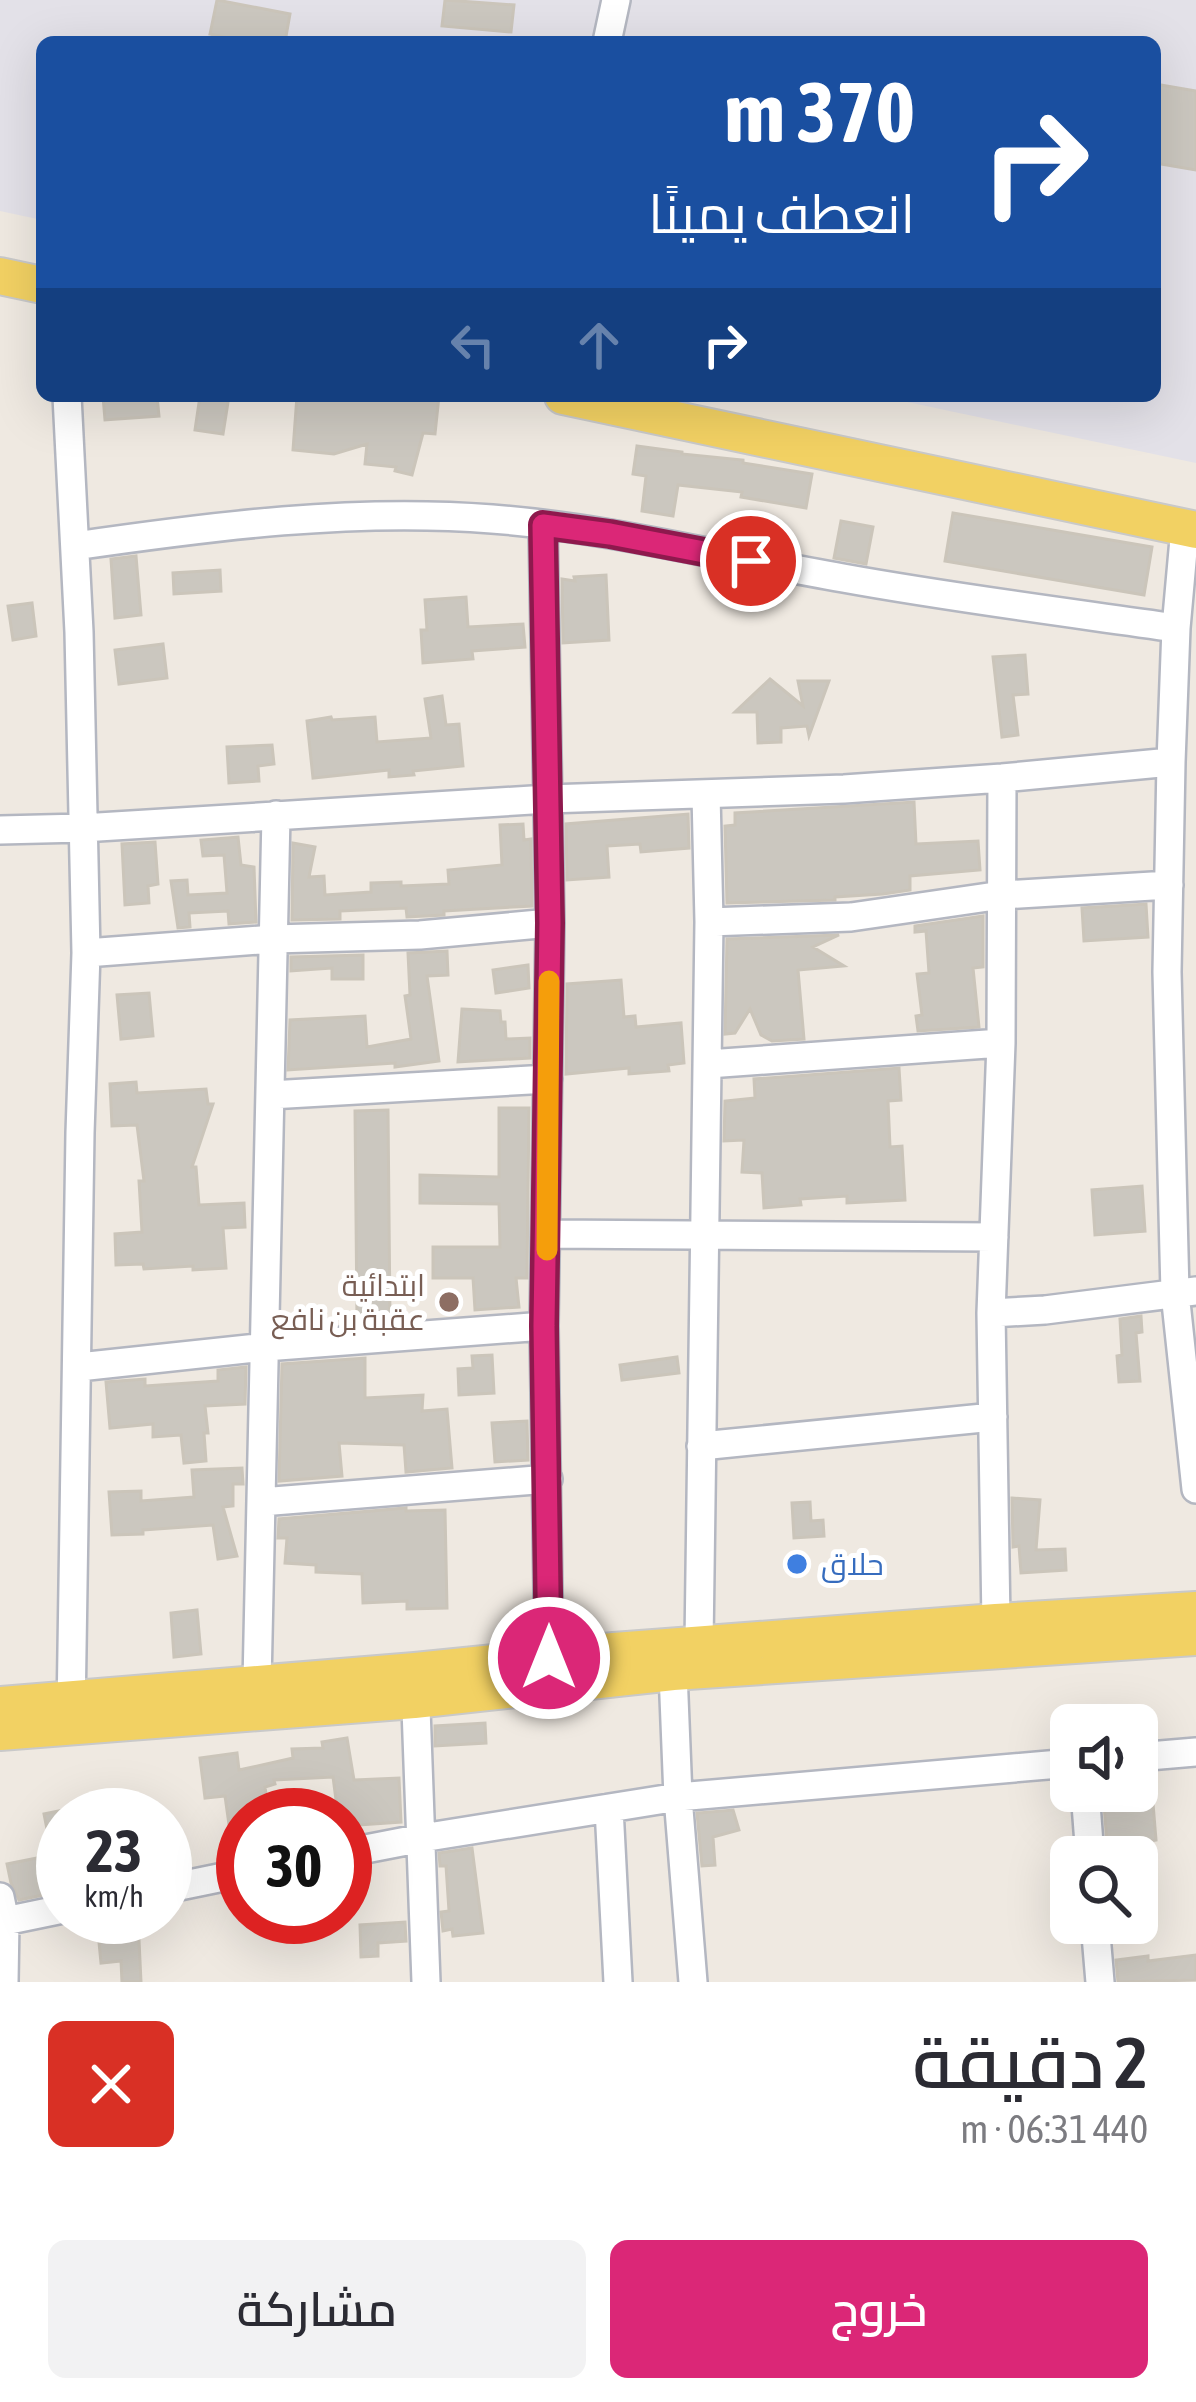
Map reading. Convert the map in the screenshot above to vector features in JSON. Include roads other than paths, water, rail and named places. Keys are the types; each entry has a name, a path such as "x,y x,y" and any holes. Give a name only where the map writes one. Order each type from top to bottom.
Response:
{"main road":[{"path":"0,260 36,268"},
{"path":"0,276 36,284"},
{"path":"591,402 1190,529"},
{"path":"656,402 1147,507 1190,529"},
{"path":"0,1732 71,1712 257,1683 414,1686 549,1658 1196,1610"},
{"path":"0,1705 71,1712 1196,1637"}],"street":[{"path":"608,36 616,0"},
{"path":"67,402 86,953 71,1712"},
{"path":"75,546 345,515 492,519 610,534 845,579 1176,628"},
{"path":"543,525 550,923 544,1326 549,1658"},
{"path":"1190,529 1176,628 1167,972 1196,1489"},
{"path":"0,830 548,799 844,789 1171,762"},
{"path":"996,1622 992,1313 1001,1043 1002,778"},
{"path":"699,1644 708,1064 706,794"},
{"path":"257,1683 276,815"},
{"path":"709,922 851,917 1002,895 1168,885"},
{"path":"86,953 550,923"},
{"path":"1167,972 1196,970"},
{"path":"708,1064 1001,1043"},
{"path":"270,1095 548,1079"},
{"path":"547,1234 994,1237"},
{"path":"992,1313 1185,1292"},
{"path":"79,1367 544,1326"},
{"path":"701,1446 993,1418"},
{"path":"261,1502 548,1479"},
{"path":"673,1672 694,1982"},
{"path":"414,1686 426,1982"},
{"path":"1158,1755 1196,1752"},
{"path":"372,1848 678,1797 1050,1764"},
{"path":"609,1808 618,1982"},
{"path":"4,1982 2,1913 36,1911"},
{"path":"1097,1944 1100,1982"}],"place":[{"name":"ابتدائية عقبة بن نافع","path":"449,1302"},
{"name":"حلاق","path":"797,1564"}]}
